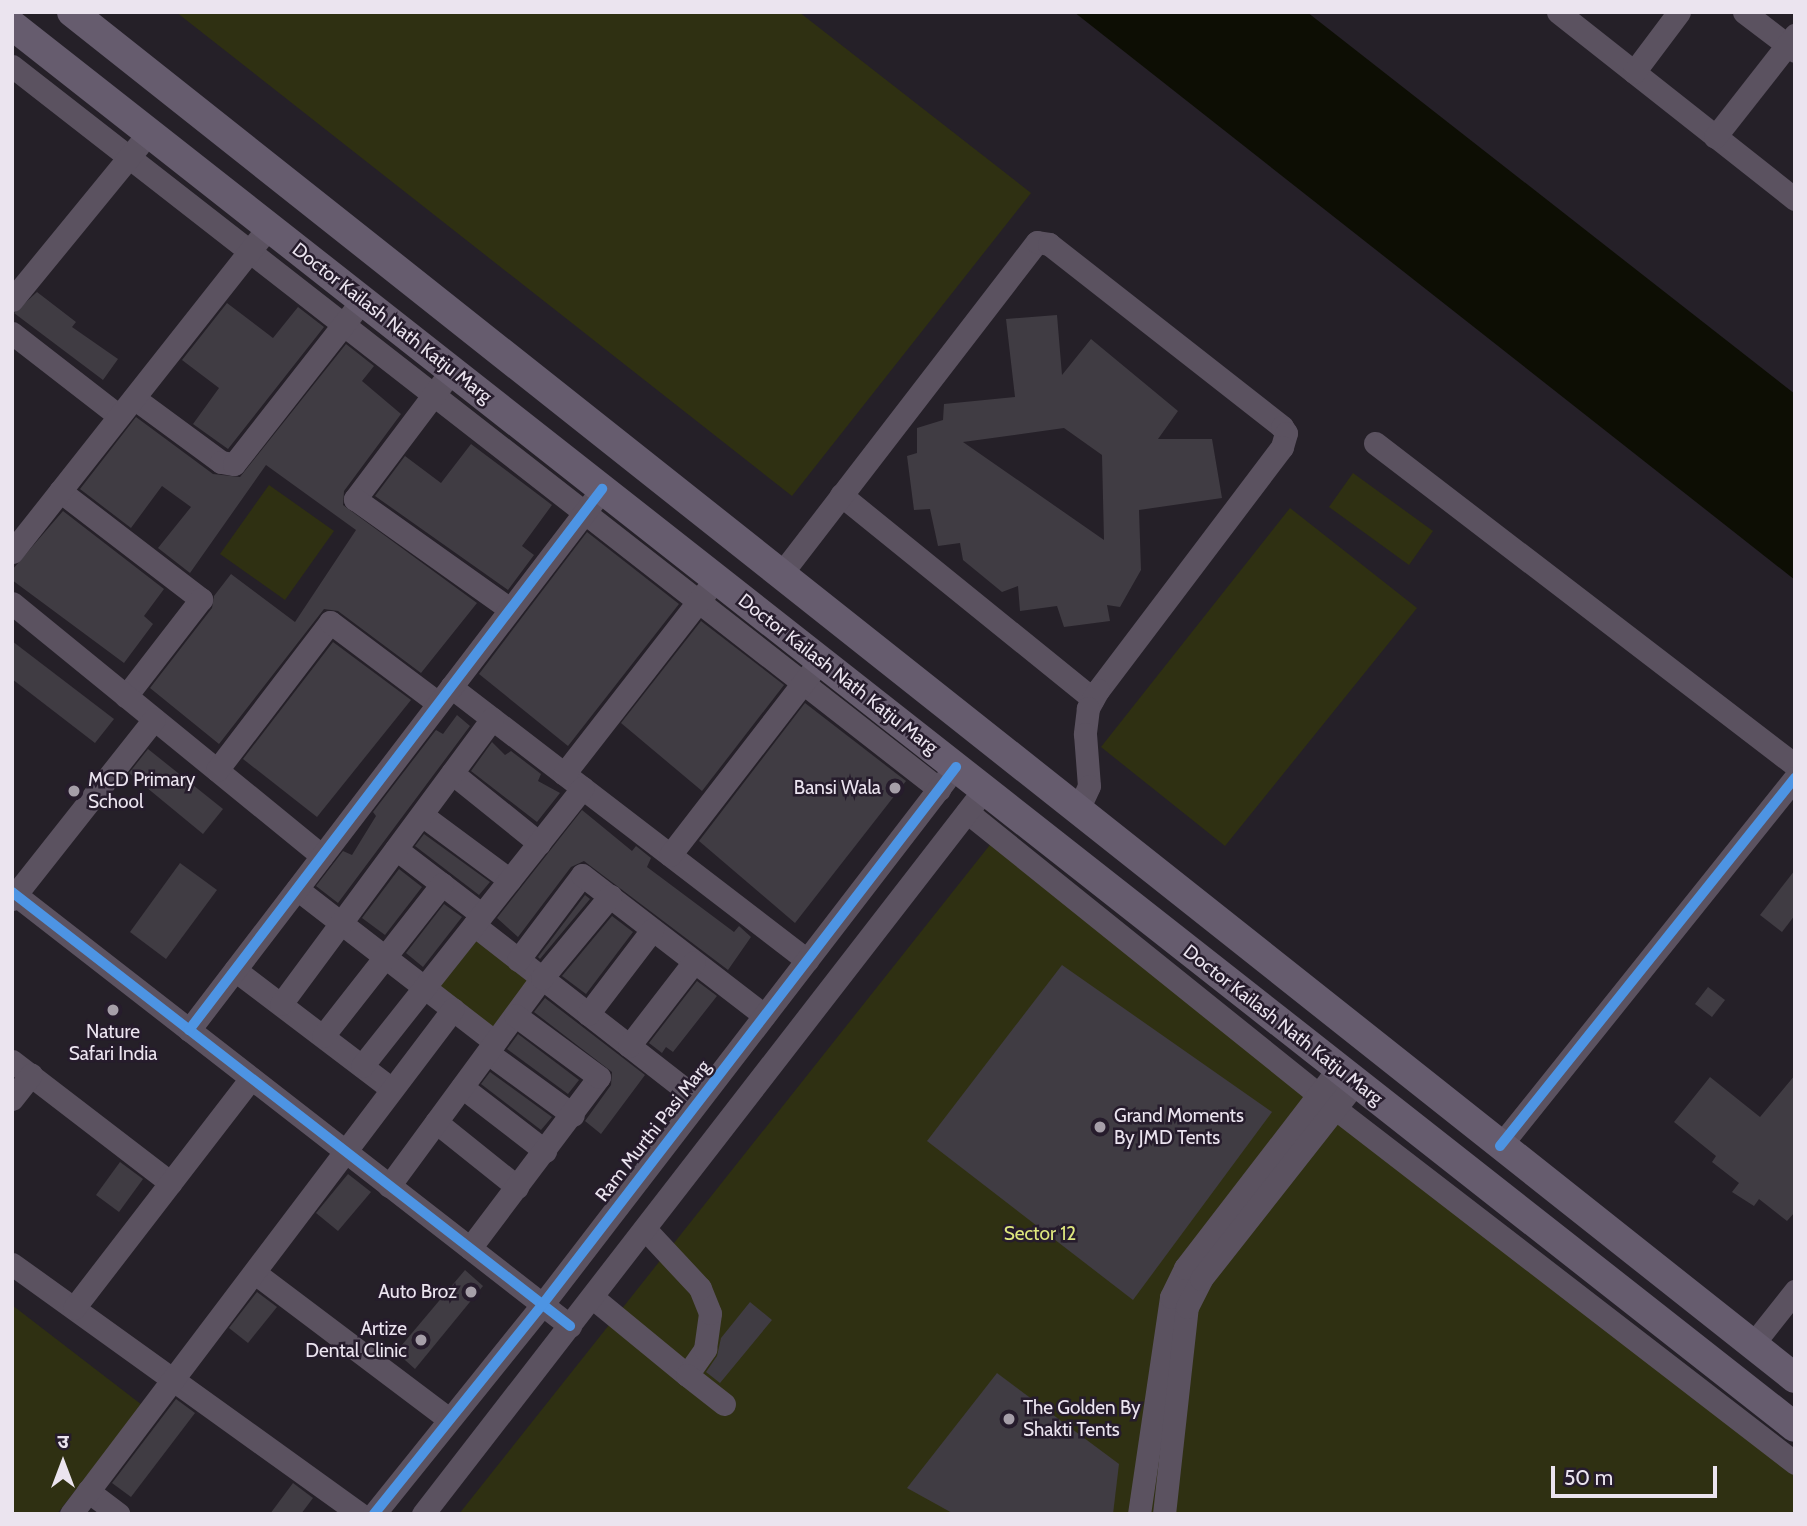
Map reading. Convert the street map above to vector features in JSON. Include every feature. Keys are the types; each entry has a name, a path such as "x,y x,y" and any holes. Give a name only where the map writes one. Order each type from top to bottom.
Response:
{"main road":[{"name":"Doctor Kailash Nath Katju Marg","path":"72,12 1795,1378"},
{"name":"Doctor Kailash Nath Katju Marg","path":"12,25 269,226 354,311 444,382 518,422 594,500 947,778 1270,1015 1795,1427"},
{"path":"518,422 546,386"},
{"path":"1270,1015 1296,981"}],"street":[{"path":"1558,12 1795,199"},
{"path":"1634,72 1679,12"},
{"path":"1715,137 1792,44 1744,12"},
{"path":"40,47 15,73 251,250 354,311 234,464 221,462 134,398"},
{"path":"12,300 149,132"},
{"path":"12,552 269,226"},
{"path":"781,573 1037,242 1049,244 1282,427 1286,433 1282,447 1093,699 1085,734 1089,786 1078,810"},
{"path":"14,338 119,416"},
{"path":"189,1030 594,500 444,382 355,499 510,609"},
{"path":"1375,443 1795,765"},
{"path":"60,491 201,599 126,696"},
{"path":"841,495 1093,699"},
{"path":"564,774 708,589"},
{"path":"12,603 322,856"},
{"path":"217,770 330,622 445,695 492,719 807,960"},
{"path":"670,855 812,671"},
{"path":"154,719 13,896 570,1326"},
{"path":"281,1004 492,719"},
{"path":"452,773 539,843"},
{"name":"Ram Murthi Pasi Marg","path":"374,1514 542,1305 947,778"},
{"path":"1500,1146 1795,778"},
{"path":"362,1066 582,788"},
{"path":"423,1514 976,800 1317,1095 1795,1463"},
{"path":"422,814 510,880"},
{"path":"396,849 442,884 518,960 699,1100"},
{"path":"518,960 579,876 764,1015"},
{"path":"323,1036 442,884"},
{"path":"297,889 453,1009 491,1047 573,1115"},
{"path":"390,1186 542,978 610,897"},
{"path":"588,1014 652,930"},
{"path":"629,1045 694,962"},
{"path":"235,970 392,1089"},
{"path":"71,1514 256,1273 453,1009"},
{"path":"470,1248 573,1115 599,1077 515,1015"},
{"path":"12,1061 171,1183"},
{"path":"12,1099 31,1075"},
{"path":"1139,1514 1171,1297 1185,1268 1317,1095 1348,1075"},
{"path":"1164,1514 1187,1307 1201,1279 1336,1109 1348,1075"},
{"path":"74,1308 251,1078"},
{"path":"462,1087 545,1151"},
{"path":"436,1122 517,1187"},
{"path":"645,1229 688,1273 710,1313 705,1349 687,1376"},
{"path":"12,1264 360,1514"},
{"path":"256,1273 449,1419"},
{"path":"1753,1344 1795,1291"},
{"path":"592,1297 723,1404"},
{"path":"88,1491 118,1514"}],"green space":[{"path":"176,12 799,12 1031,193 792,496"},
{"path":"1353,473 1433,531 1409,565 1329,507"},
{"path":"269,485 334,531 285,600 220,554"},
{"path":"1290,508 1417,608 1225,846 1101,747"},
{"name":"Sector 12","path":"993,841 1795,1468 1795,1514 459,1514"},
{"path":"472,934 537,982 497,1036 431,987"},
{"path":"12,1305 142,1405 57,1514 12,1514"}],"shaded area":[{"path":"1074,12 1307,12 1795,394 1795,580"}],"building":[{"path":"37,292 76,322 72,327 118,359 103,380 14,313"},
{"path":"227,303 273,338 298,307 324,327 228,449 193,424 219,388 182,360"},
{"path":"1057,315 1062,375 1091,339 1178,411 1158,439 1212,439 1222,498 1139,510 1141,570 1120,607 1107,605 1110,621 1064,627 1057,606 1020,611 1018,586 1002,592 963,560 960,543 938,546 930,509 914,510 907,456 917,453 917,428 943,420 944,404 1015,397 1006,319","holes":["1064,428 1102,455 1104,540 963,442"]},
{"path":"346,344 374,366 362,381 401,414 344,491 343,505 477,603 421,673 338,611 324,609 219,744 150,688 212,608 214,596 231,574 295,622 356,530 266,465 190,573 158,548 191,507 162,486 131,528 80,489 136,417 213,474 240,477"},
{"path":"471,444 552,505 522,546 534,555 508,590 375,496 405,456 441,483"},
{"path":"63,511 164,589 144,616 153,624 124,663 12,580 12,570"},
{"path":"587,532 679,604 568,746 479,674"},
{"path":"701,621 784,685 702,791 621,723"},
{"path":"12,641 114,719 95,743 12,679"},
{"path":"333,642 411,700 317,817 243,759"},
{"path":"805,703 906,781 795,923 699,841"},
{"path":"457,715 470,726 338,903 316,886 343,851 352,855 376,816 373,812 436,730 443,734"},
{"path":"492,742 505,755 511,751 541,774 538,781 560,793 537,822 471,771"},
{"path":"148,749 223,809 203,834 129,773"},
{"path":"582,810 632,851 636,846 651,858 647,867 734,932 739,926 751,937 728,970 584,861 571,867 518,937 497,918"},
{"path":"424,834 490,882 479,895 415,846"},
{"path":"180,863 217,890 166,959 130,932"},
{"path":"399,869 422,887 385,935 362,918"},
{"path":"1795,870 1795,915 1782,932 1760,915"},
{"path":"585,895 590,899 540,959 538,957"},
{"path":"444,904 462,917 423,967 406,953"},
{"path":"612,916 633,932 586,994 562,976"},
{"name":"Grand Moments By JMD Tents","path":"1062,965 1272,1112 1133,1300 927,1141"},
{"path":"697,981 717,996 673,1052 666,1047 662,1053 649,1043"},
{"path":"1708,987 1725,1000 1712,1017 1695,1004"},
{"path":"545,998 645,1075 601,1134 585,1121 611,1085 612,1072 534,1012"},
{"path":"518,1034 579,1080 568,1094 507,1049"},
{"path":"490,1072 552,1117 541,1130 481,1084"},
{"path":"1795,1075 1795,1212 1787,1221 1759,1199 1754,1206 1732,1192 1739,1183 1712,1162 1716,1156 1674,1122 1710,1077 1760,1117"},
{"path":"120,1162 143,1179 119,1212 96,1195"},
{"path":"348,1174 371,1192 338,1231 316,1213"},
{"path":"465,1270 483,1286 415,1369 396,1352"},
{"path":"257,1292 277,1307 248,1343 229,1328"},
{"path":"750,1302 772,1320 720,1383 706,1372 717,1356 721,1338"},
{"name":"The Golden By Shakti Tents","path":"997,1373 1119,1464 1113,1514 954,1514 907,1488"},
{"path":"176,1399 195,1413 131,1497 112,1483"},
{"path":"293,1483 313,1498 301,1514 270,1514"}],"cycle path":[{"path":"189,1030 602,489"},
{"path":"374,1514 542,1305 956,767"},
{"path":"1500,1146 1795,778"},
{"path":"12,892 570,1326"}],"place":[{"name":"Bansi Wala","path":"895,788"},
{"name":"MCD Primary School","path":"74,791"},
{"name":"Nature Safari India","path":"113,1010"},
{"name":"Grand Moments By JMD Tents","path":"1100,1127"},
{"name":"Auto Broz","path":"471,1292"},
{"name":"Artize Dental Clinic","path":"421,1340"},
{"name":"The Golden By Shakti Tents","path":"1009,1419"}]}
